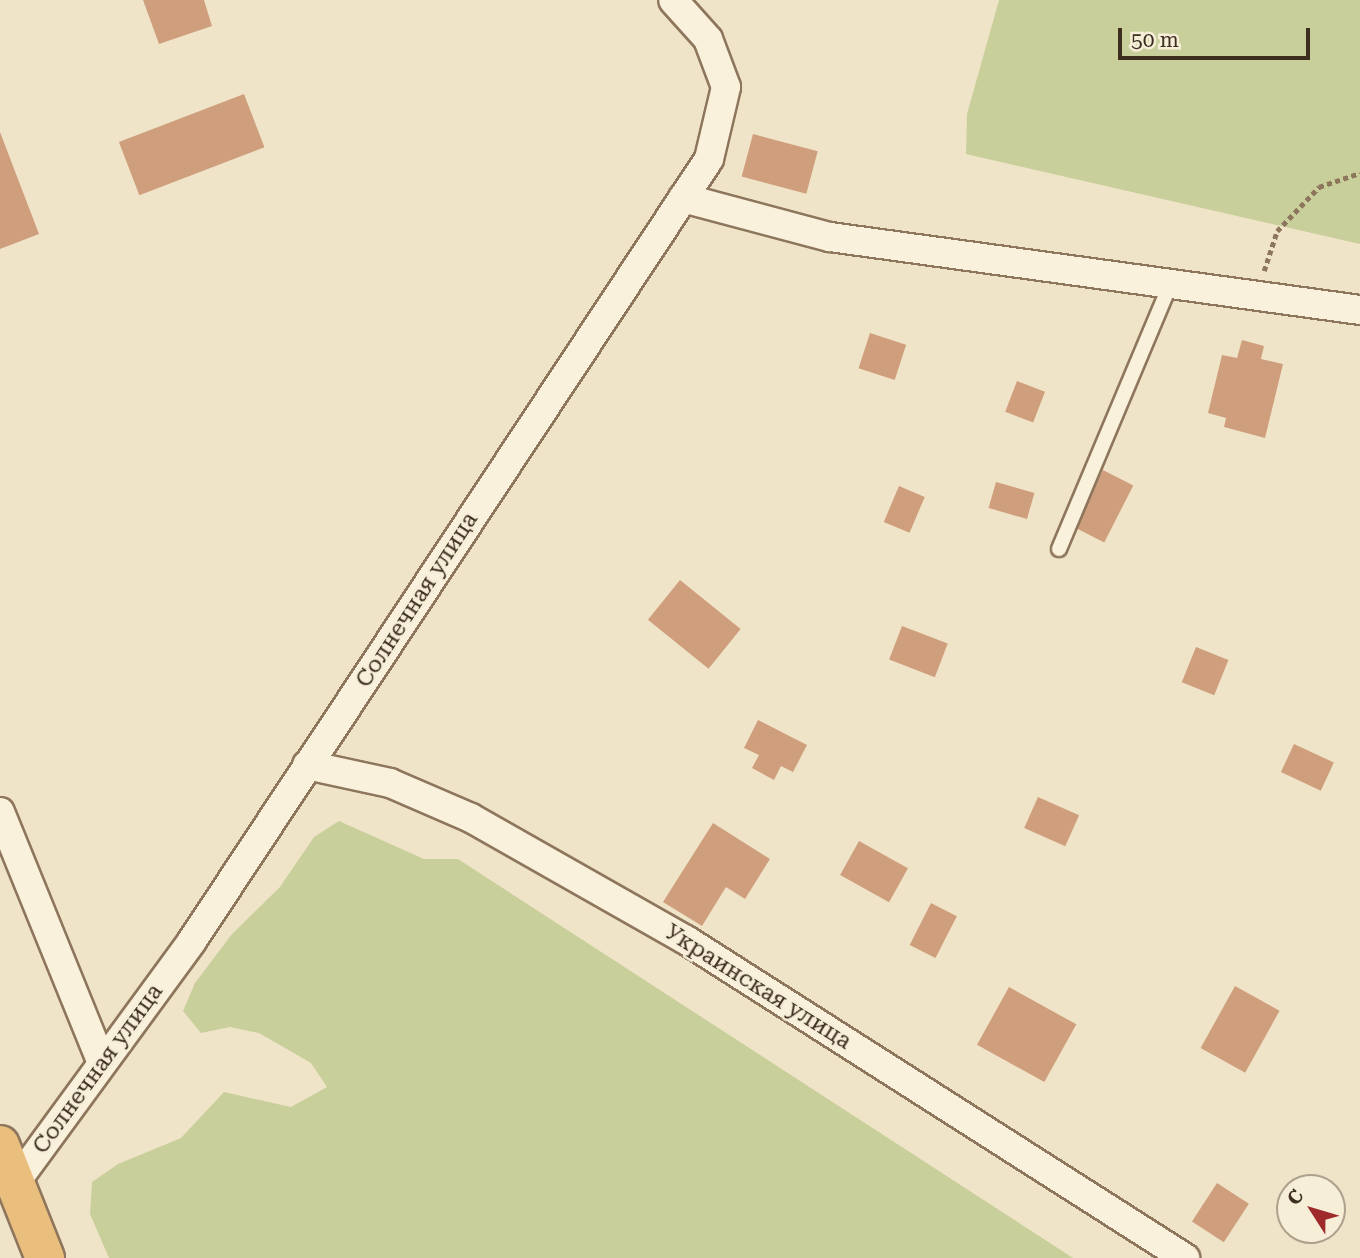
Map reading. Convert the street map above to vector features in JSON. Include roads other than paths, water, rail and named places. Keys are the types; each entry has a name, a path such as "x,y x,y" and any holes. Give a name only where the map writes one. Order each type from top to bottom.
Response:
{"highway":[{"path":"0,1145 46,1258"}],"street":[{"name":"Солнечная улица","path":"15,1183 192,941 709,159 726,88 708,39 673,0"},
{"path":"683,198 830,237 1360,310"},
{"name":"Украинская улица","path":"307,765 390,783 471,818 686,940 1185,1258"},
{"path":"0,811 102,1063"}],"lane":[{"path":"1059,549 1171,283"}]}
